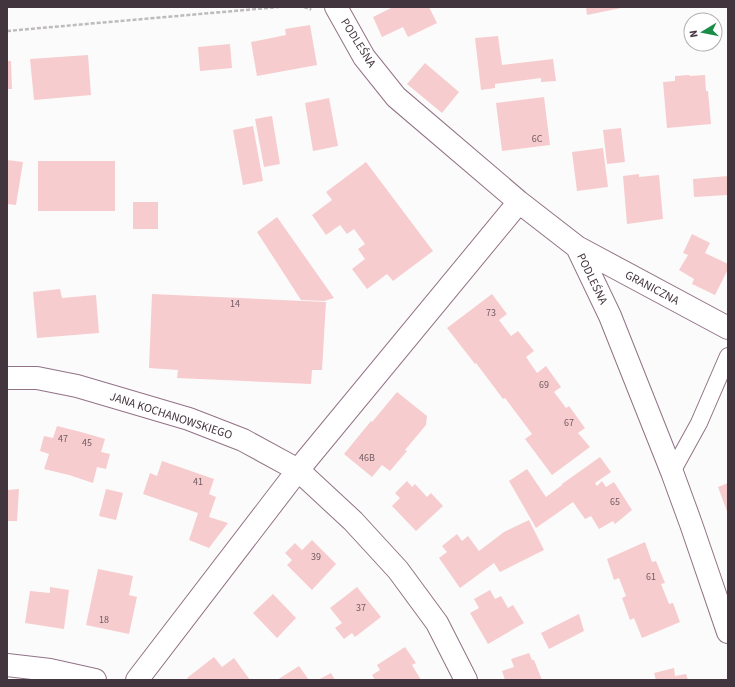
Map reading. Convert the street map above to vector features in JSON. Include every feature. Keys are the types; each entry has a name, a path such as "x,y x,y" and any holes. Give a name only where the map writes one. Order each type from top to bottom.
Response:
{"street":[{"name":"PODLEŚNA","path":"336,7 364,57 396,97 519,202 577,247 610,316 672,472 728,632"},
{"path":"137,680 298,470 519,202"},
{"name":"GRANICZNA","path":"577,247 728,328"},
{"name":"JANA KOCHANOWSKIEGO","path":"7,378 36,378 77,386 189,419 243,440 298,470 353,521 398,570 437,623 466,680"},
{"path":"7,665 50,670 95,680"}],"lane":[{"path":"672,472 699,423 728,356"}],"path":[{"path":"7,31 279,7"}],"building":[{"path":"393,7 429,7 437,23 408,37 403,27 382,37 373,17"},
{"path":"586,7 621,7 621,8 587,15"},
{"path":"310,25 317,65 257,76 251,42 286,35 285,29"},
{"path":"498,36 502,65 553,59 556,81 541,82 541,78 495,84 495,88 481,90 475,38"},
{"path":"230,44 232,68 200,71 198,47"},
{"path":"88,55 91,95 34,100 30,59"},
{"path":"7,61 11,61 12,89 7,89"},
{"path":"425,63 459,92 442,113 407,84"},
{"path":"705,75 711,124 667,128 663,82 675,81 675,76"},
{"path":"544,97 550,145 502,151 496,103"},
{"path":"329,98 338,146 313,151 305,103"},
{"path":"272,116 280,164 264,167 255,119"},
{"path":"253,126 263,181 243,185 233,130"},
{"path":"621,128 625,162 607,164 603,130"},
{"path":"603,148 608,187 577,191 572,152"},
{"path":"7,160 23,162 16,205 7,204"},
{"path":"38,161 115,161 115,211 38,211"},
{"path":"366,162 433,251 393,281 387,274 367,289 352,269 365,259 358,249 365,244 354,229 347,234 340,225 326,235 312,215 332,200 326,192"},
{"path":"639,174 639,177 659,175 663,219 627,224 623,176"},
{"path":"728,176 728,195 694,197 693,179"},
{"path":"133,202 158,202 158,229 133,229"},
{"path":"277,217 334,298 324,301 301,300 257,232"},
{"path":"692,234 710,243 705,253 728,264 728,269 715,295 692,284 694,279 679,270 688,255 683,253"},
{"path":"60,289 62,298 96,295 99,333 37,338 33,292"},
{"path":"152,294 326,302 322,370 312,370 311,384 177,378 178,370 149,368"},
{"path":"492,294 507,314 499,320 511,336 518,331 534,351 526,357 537,373 546,366 561,387 554,392 566,408 569,406 585,428 578,433 590,447 552,475 525,439 532,434 505,398 503,399 447,328"},
{"path":"397,392 427,416 426,425 390,471 382,465 372,477 344,454"},
{"path":"57,426 105,439 101,452 110,454 106,469 97,467 93,483 44,469 49,454 40,451 44,436 53,438"},
{"path":"600,457 611,472 595,483 597,486 602,481 606,487 614,482 632,510 615,524 613,521 599,529 591,516 585,519 573,502 536,528 509,481 527,469 546,497"},
{"path":"162,461 214,479 209,494 216,497 209,517 228,523 209,548 189,540 198,513 143,494 150,473 157,476"},
{"path":"407,481 412,487 415,484 427,497 431,493 443,506 416,531 392,506 400,498 395,493"},
{"path":"728,483 728,514 718,487"},
{"path":"19,489 17,521 7,521 7,490"},
{"path":"106,489 123,493 116,520 99,516"},
{"path":"529,520 544,550 500,572 494,563 460,588 439,558 447,552 442,546 457,534 462,541 468,536 479,551 504,532"},
{"path":"312,540 336,564 312,590 287,565 292,560 285,553 295,543 302,550"},
{"path":"645,542 652,562 656,561 665,583 661,584 669,604 673,603 680,622 642,638 634,618 630,620 622,598 626,596 619,578 614,580 607,559"},
{"path":"98,569 133,576 129,595 137,597 129,634 86,625"},
{"path":"50,587 69,590 64,629 25,623 30,591 50,593"},
{"path":"357,587 381,617 355,637 352,633 344,639 335,628 342,623 330,608"},
{"path":"490,590 495,599 501,596 508,608 513,605 524,623 488,644 470,613 479,608 474,599"},
{"path":"273,594 296,618 277,638 253,613"},
{"path":"579,614 584,631 549,649 541,633"},
{"path":"405,647 416,663 412,665 421,680 375,680 372,675 380,670 377,665"},
{"path":"529,653 532,660 534,660 542,680 505,680 502,671 514,667 511,659"},
{"path":"214,657 222,667 234,658 250,680 189,680 187,678"},
{"path":"299,666 309,680 277,680"},
{"path":"674,668 675,676 686,674 688,680 656,680 654,673"},
{"path":"331,673 335,680 318,680"}]}
